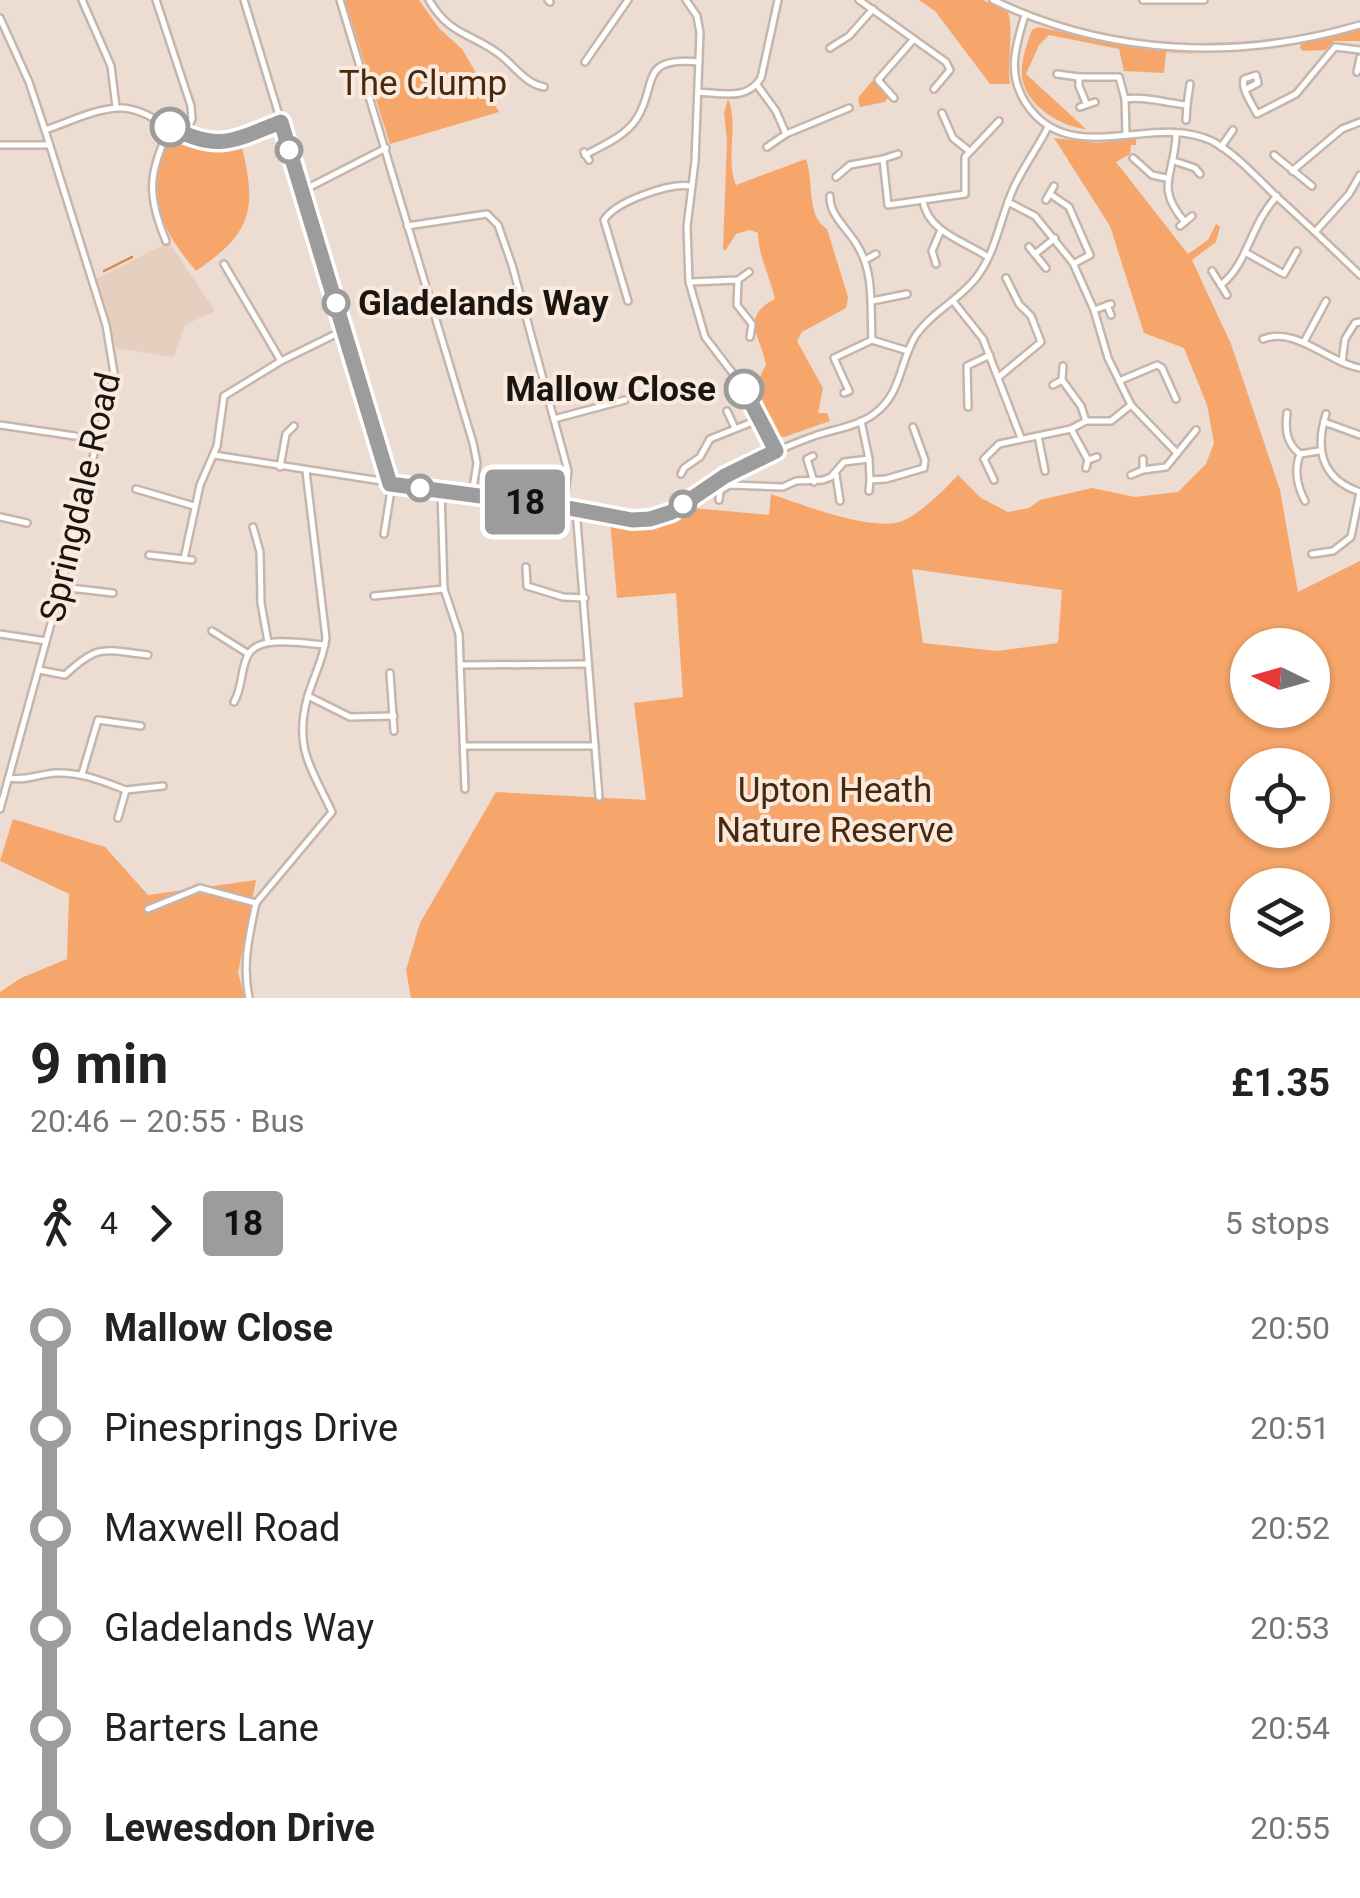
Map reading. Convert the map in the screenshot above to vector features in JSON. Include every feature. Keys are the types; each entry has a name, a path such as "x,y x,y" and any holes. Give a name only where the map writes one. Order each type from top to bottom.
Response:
{"street":[{"path":"82,0 110,66 116,108"},
{"path":"156,0 191,106 192,119 185,135"},
{"path":"244,0 391,484 384,534"},
{"path":"340,0 472,443 477,463 472,495"},
{"path":"429,0 436,13 460,34 488,47 527,80 544,86"},
{"path":"586,63 628,0"},
{"path":"686,0 697,16 699,62 687,227 689,282 705,337 741,384 776,451"},
{"path":"698,92 739,94 757,85 762,78 778,0"},
{"path":"860,0 946,62 950,70 934,88"},
{"path":"993,0 1084,34 1176,48 1266,46 1360,25"},
{"path":"1143,0 1204,0"},
{"path":"830,48 849,36 873,9"},
{"path":"1025,15 1014,47 1014,75 1024,101 1046,130 1090,137 1176,133 1202,137 1221,147 1360,275"},
{"name":"Springdale Road","path":"0,18 29,82 50,145 106,325 114,372 62,587 0,809"},
{"path":"894,98 878,80 913,39"},
{"path":"1245,90 1254,116 1296,94 1335,47 1360,50"},
{"path":"1357,72 1360,58"},
{"path":"586,156 618,137 639,116 648,84 658,69 672,62 699,62"},
{"path":"1058,74 1079,77 1119,73 1126,135"},
{"path":"1079,77 1083,105 1095,102"},
{"path":"1186,120 1190,84"},
{"path":"757,85 776,111 786,134"},
{"path":"1124,99 1139,97 1187,105"},
{"path":"45,130 116,108 142,114 213,144 281,122"},
{"path":"767,147 786,134 848,108"},
{"path":"942,112 953,138 969,151"},
{"path":"879,206 968,194 963,166 969,151 999,120"},
{"path":"1292,171 1342,129 1360,122"},
{"path":"935,127 946,124"},
{"path":"166,240 156,214 151,183 170,127"},
{"path":"214,455 632,520 672,512 725,476 776,451 861,422 876,412 894,392 908,351 924,326 977,276 1008,202 1046,130"},
{"path":"1221,147 1233,130"},
{"path":"990,131 997,139"},
{"path":"1176,133 1174,161 1166,178 1168,199 1183,224 1192,216"},
{"path":"0,146 50,145"},
{"path":"302,190 386,148"},
{"path":"836,177 842,170 898,154"},
{"path":"1274,156 1312,186"},
{"path":"1133,158 1152,174 1166,178"},
{"path":"883,160 888,205"},
{"path":"1174,161 1198,168"},
{"path":"835,162 842,170"},
{"path":"1316,232 1352,196 1360,175"},
{"path":"628,302 604,220 614,208 670,186 691,186"},
{"path":"1054,186 1048,197 1069,207 1091,258 1074,264"},
{"path":"1222,284 1235,274 1256,222 1277,196"},
{"path":"820,204 830,200 865,260 872,301 872,340"},
{"path":"924,200 926,216 941,230 988,257"},
{"path":"1008,202 1035,216 1074,264 1094,310 1102,344 1131,405 1177,452"},
{"path":"407,226 492,216 512,265 568,471 563,507"},
{"path":"936,264 932,253 941,230"},
{"path":"1035,254 1055,238"},
{"path":"1028,247 1046,268"},
{"path":"1245,252 1287,276 1296,252"},
{"path":"923,253 932,253"},
{"path":"865,260 876,254"},
{"path":"224,264 281,361"},
{"path":"1212,270 1227,295"},
{"path":"689,282 738,280 748,272"},
{"path":"1000,376 1044,342 1006,278"},
{"path":"738,280 736,302 752,324 750,337"},
{"path":"1013,288 1022,283"},
{"path":"872,301 907,294"},
{"path":"952,301 983,339 1021,438"},
{"path":"1304,343 1326,301"},
{"path":"1094,310 1109,304 1111,315"},
{"path":"1342,362 1345,339 1354,323 1360,322"},
{"path":"149,554 188,559 194,506 214,455 224,396 281,361 344,330"},
{"path":"1267,335 1304,343 1360,368"},
{"path":"834,358 872,340 908,351"},
{"path":"829,350 850,391"},
{"path":"968,407 964,363 990,354"},
{"path":"1119,381 1157,365 1176,398"},
{"path":"1063,366 1062,380 1086,421"},
{"path":"1053,385 1062,380"},
{"path":"1162,395 1172,391"},
{"path":"969,396 978,393"},
{"path":"554,419 625,400"},
{"path":"994,480 981,458 999,444 1072,429 1086,421 1111,420 1131,405"},
{"path":"727,412 735,428"},
{"path":"1287,413 1289,443 1300,454"},
{"path":"1312,554 1342,546 1358,524 1360,492 1334,478 1320,452 1326,414"},
{"path":"677,460 682,471 700,457 710,438 760,419"},
{"path":"861,422 870,459 869,491"},
{"path":"1324,422 1360,435"},
{"path":"0,424 75,436"},
{"path":"280,467 286,434 294,426"},
{"path":"870,480 886,480 924,468 925,460 913,427"},
{"path":"1072,429 1087,464 1097,456"},
{"path":"1131,475 1166,467 1196,430"},
{"path":"917,438 929,433"},
{"path":"1038,436 1047,471 1038,476"},
{"path":"1300,454 1320,452"},
{"path":"1300,454 1296,464 1306,501"},
{"path":"813,456 807,458 814,482"},
{"path":"719,500 720,491 729,485 761,487 814,482 836,473 844,462 870,459"},
{"path":"1143,459 1144,470"},
{"path":"249,998 244,976 246,947 256,903 332,812 301,740 308,696 322,665 325,645 306,471"},
{"path":"836,473 840,502"},
{"path":"761,487 762,476"},
{"path":"136,489 194,506"},
{"path":"441,491 444,589 459,634 465,789"},
{"path":"576,509 599,797"},
{"path":"0,517 27,523"},
{"path":"254,527 268,643"},
{"path":"526,567 526,586 585,598"},
{"path":"62,587 113,593"},
{"path":"374,596 444,589"},
{"path":"212,630 248,654"},
{"path":"0,634 46,640"},
{"path":"234,702 241,690 248,654 258,646 325,645"},
{"path":"39,670 64,675 87,654 98,650 148,655"},
{"path":"461,665 589,664"},
{"path":"390,673 394,731"},
{"path":"308,696 350,717 394,716"},
{"path":"82,774 98,720 140,726"},
{"path":"464,746 595,746"},
{"path":"8,778 27,781 52,773 82,774 126,790 163,786"},
{"path":"118,818 126,790"},
{"path":"148,908 200,888 256,903"}],"shaded area":[{"path":"169,242 215,311 185,325 174,357 116,348 96,279"}],"green space":[{"name":"The Clump","path":"345,0 419,0 439,28 462,49 499,112 390,144"},
{"path":"919,0 983,0 1008,12 1010,84 990,84 935,11"},
{"path":"1038,27 1143,49 1208,55 1166,52 1164,73 1124,71 1119,49 1049,35 1039,45 1026,74 1086,129 1049,115 1028,94 1022,64 1032,30"},
{"path":"1360,29 1360,41 1334,41 1325,50 1300,48 1301,44"},
{"path":"872,81 888,97 885,102 860,107 858,98"},
{"path":"728,99 736,185 806,159 813,207 827,229 848,297 846,308 802,332 797,341 823,388 818,413 827,413 830,421 784,437 774,435 758,393 766,365 755,320 764,306 775,299 758,233 750,230 736,234 725,251 723,248 727,141 724,113"},
{"path":"179,137 211,148 240,140 249,183 249,200 240,229 216,257 196,271 165,226 157,196 166,142"},
{"name":"Upton Heath Nature Reserve","path":"1054,138 1097,143 1136,139 1130,154 1116,162 1188,254 1208,240 1216,224 1220,227 1216,242 1192,260 1231,344 1280,490 1298,592 1360,561 1360,998 411,998 406,970 420,923 496,792 646,800 634,703 683,697 676,593 617,598 610,521 658,523 694,508 769,515 771,494 850,519 895,523 920,510 958,475 981,498 1008,512 1092,488 1135,497 1178,492 1206,464 1214,443 1207,405 1184,348 1144,333 1110,226","holes":["912,569 1062,590 1058,643 997,651 923,643"]},
{"path":"13,819 105,847 148,895 256,880 238,973 245,998 0,998 0,992 21,978 67,959 69,894 0,861"}],"waterway":[{"path":"104,271 132,257"}],"bus line":[{"name":"18","path":"170,127 213,144 281,122 390,484 632,520 654,518 672,512 725,476 776,451 744,389"}],"place":[{"name":"Gladelands Way","path":"336,303"},
{"name":"Mallow Close","path":"744,389"}]}
